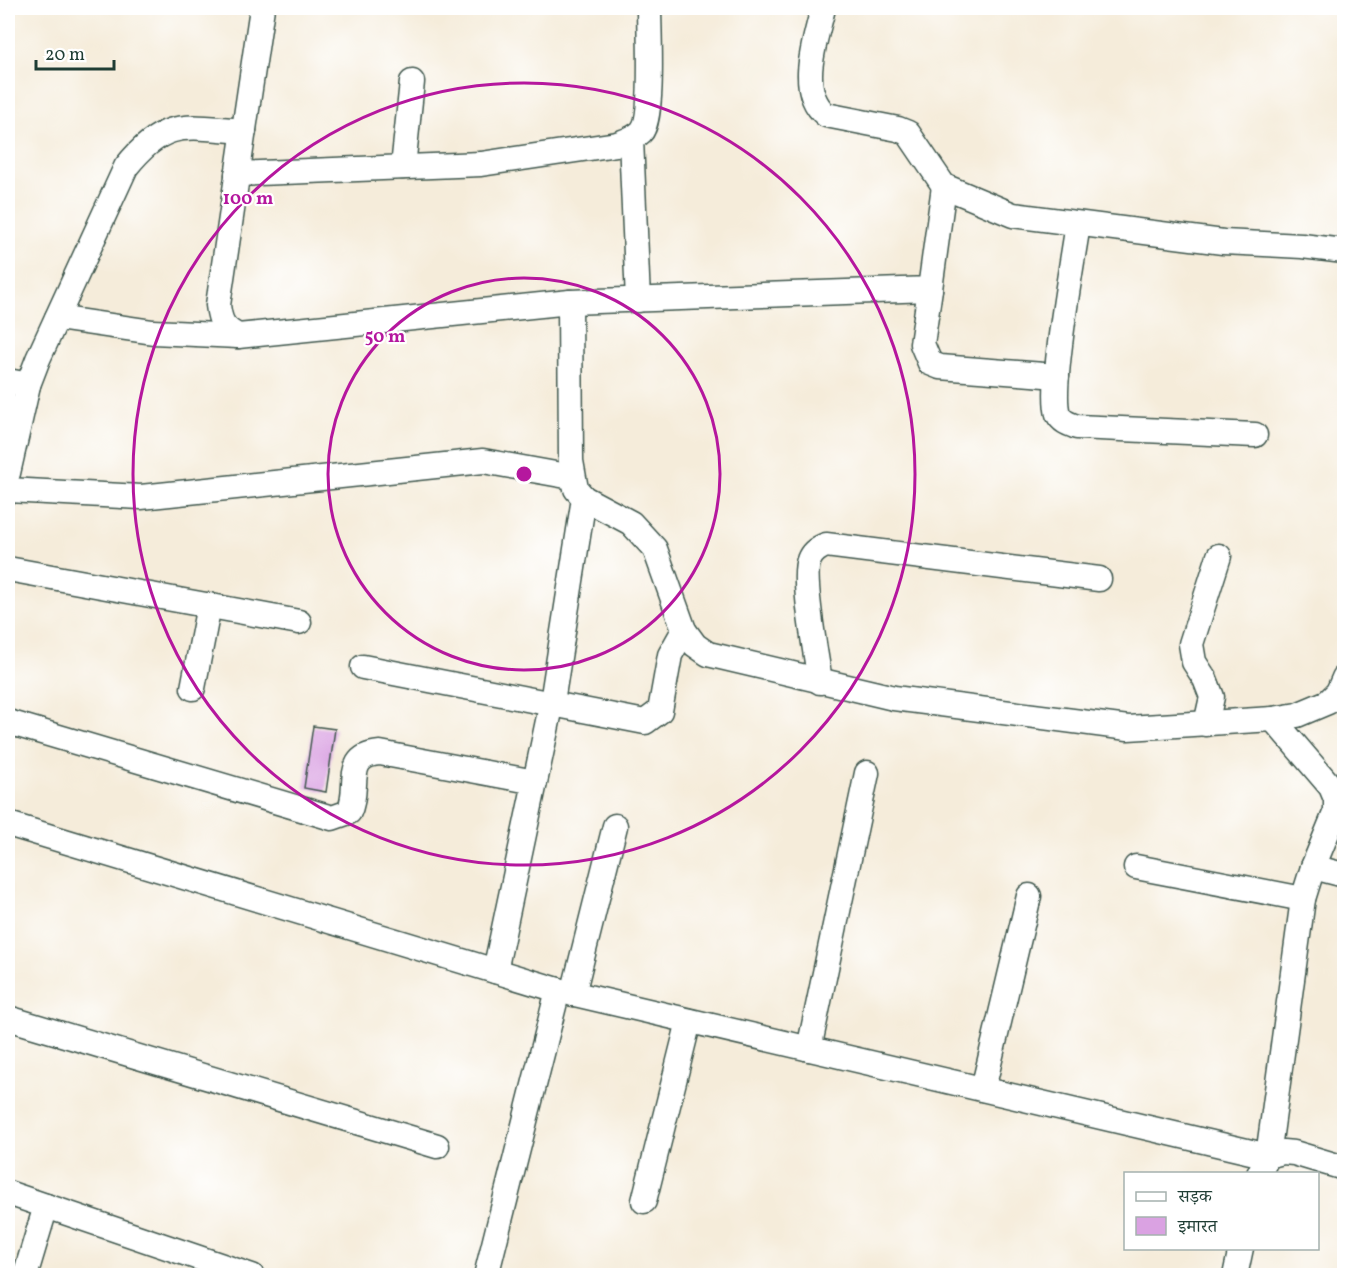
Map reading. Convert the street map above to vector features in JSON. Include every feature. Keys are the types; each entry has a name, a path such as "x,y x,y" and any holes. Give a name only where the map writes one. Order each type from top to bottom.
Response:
{"street":[{"path":"238,336 225,330 220,319 218,305 262,8"},
{"path":"237,174 481,164 617,144 631,139 643,130 649,112 649,8"},
{"path":"823,8 810,76 812,96 817,107 826,115 908,133 944,186 1013,215 1223,242 1302,246 1344,251"},
{"path":"403,167 412,82"},
{"path":"8,473 18,383 57,318 126,167 142,147 158,134 179,127 244,130"},
{"path":"631,139 638,300"},
{"path":"944,186 922,344 930,363 940,367 1057,376"},
{"path":"1078,224 1057,376 1059,414 1064,422 1077,427 1255,435"},
{"path":"57,318 153,332 238,336 570,302 930,289"},
{"path":"570,302 572,477 576,489 584,498 631,523 655,549 684,630 695,645 708,654 894,698 1104,726 1140,728 1273,719 1297,715 1328,702 1338,692 1344,678"},
{"path":"8,490 141,497 483,461 572,477"},
{"path":"495,971 552,702 584,498"},
{"path":"820,682 807,580 808,561 816,550 826,545 1099,579"},
{"path":"1206,724 1212,698 1205,679 1194,662 1191,644 1219,556"},
{"path":"8,569 300,622"},
{"path":"193,688 209,605"},
{"path":"363,667 552,702 645,722 660,711 670,655 684,630"},
{"path":"1264,1165 1303,899 1312,867 1336,811 1336,799 1331,787 1273,719"},
{"path":"8,722 332,818 349,812 354,803 356,767 361,758 369,754 380,753 535,782"},
{"path":"809,1049 867,773"},
{"path":"8,824 566,992 983,1089 1264,1165 1283,1152 1294,1153 1344,1168"},
{"path":"486,1275 615,826"},
{"path":"1136,867 1303,899"},
{"path":"1312,867 1344,874"},
{"path":"983,1089 1029,896"},
{"path":"8,1018 437,1146"},
{"path":"644,1202 689,1021"},
{"path":"8,1192 252,1275"},
{"path":"25,1275 46,1206"},
{"path":"1235,1275 1241,1250"}],"building":[{"path":"313,726 335,729 326,792 304,788"}]}
